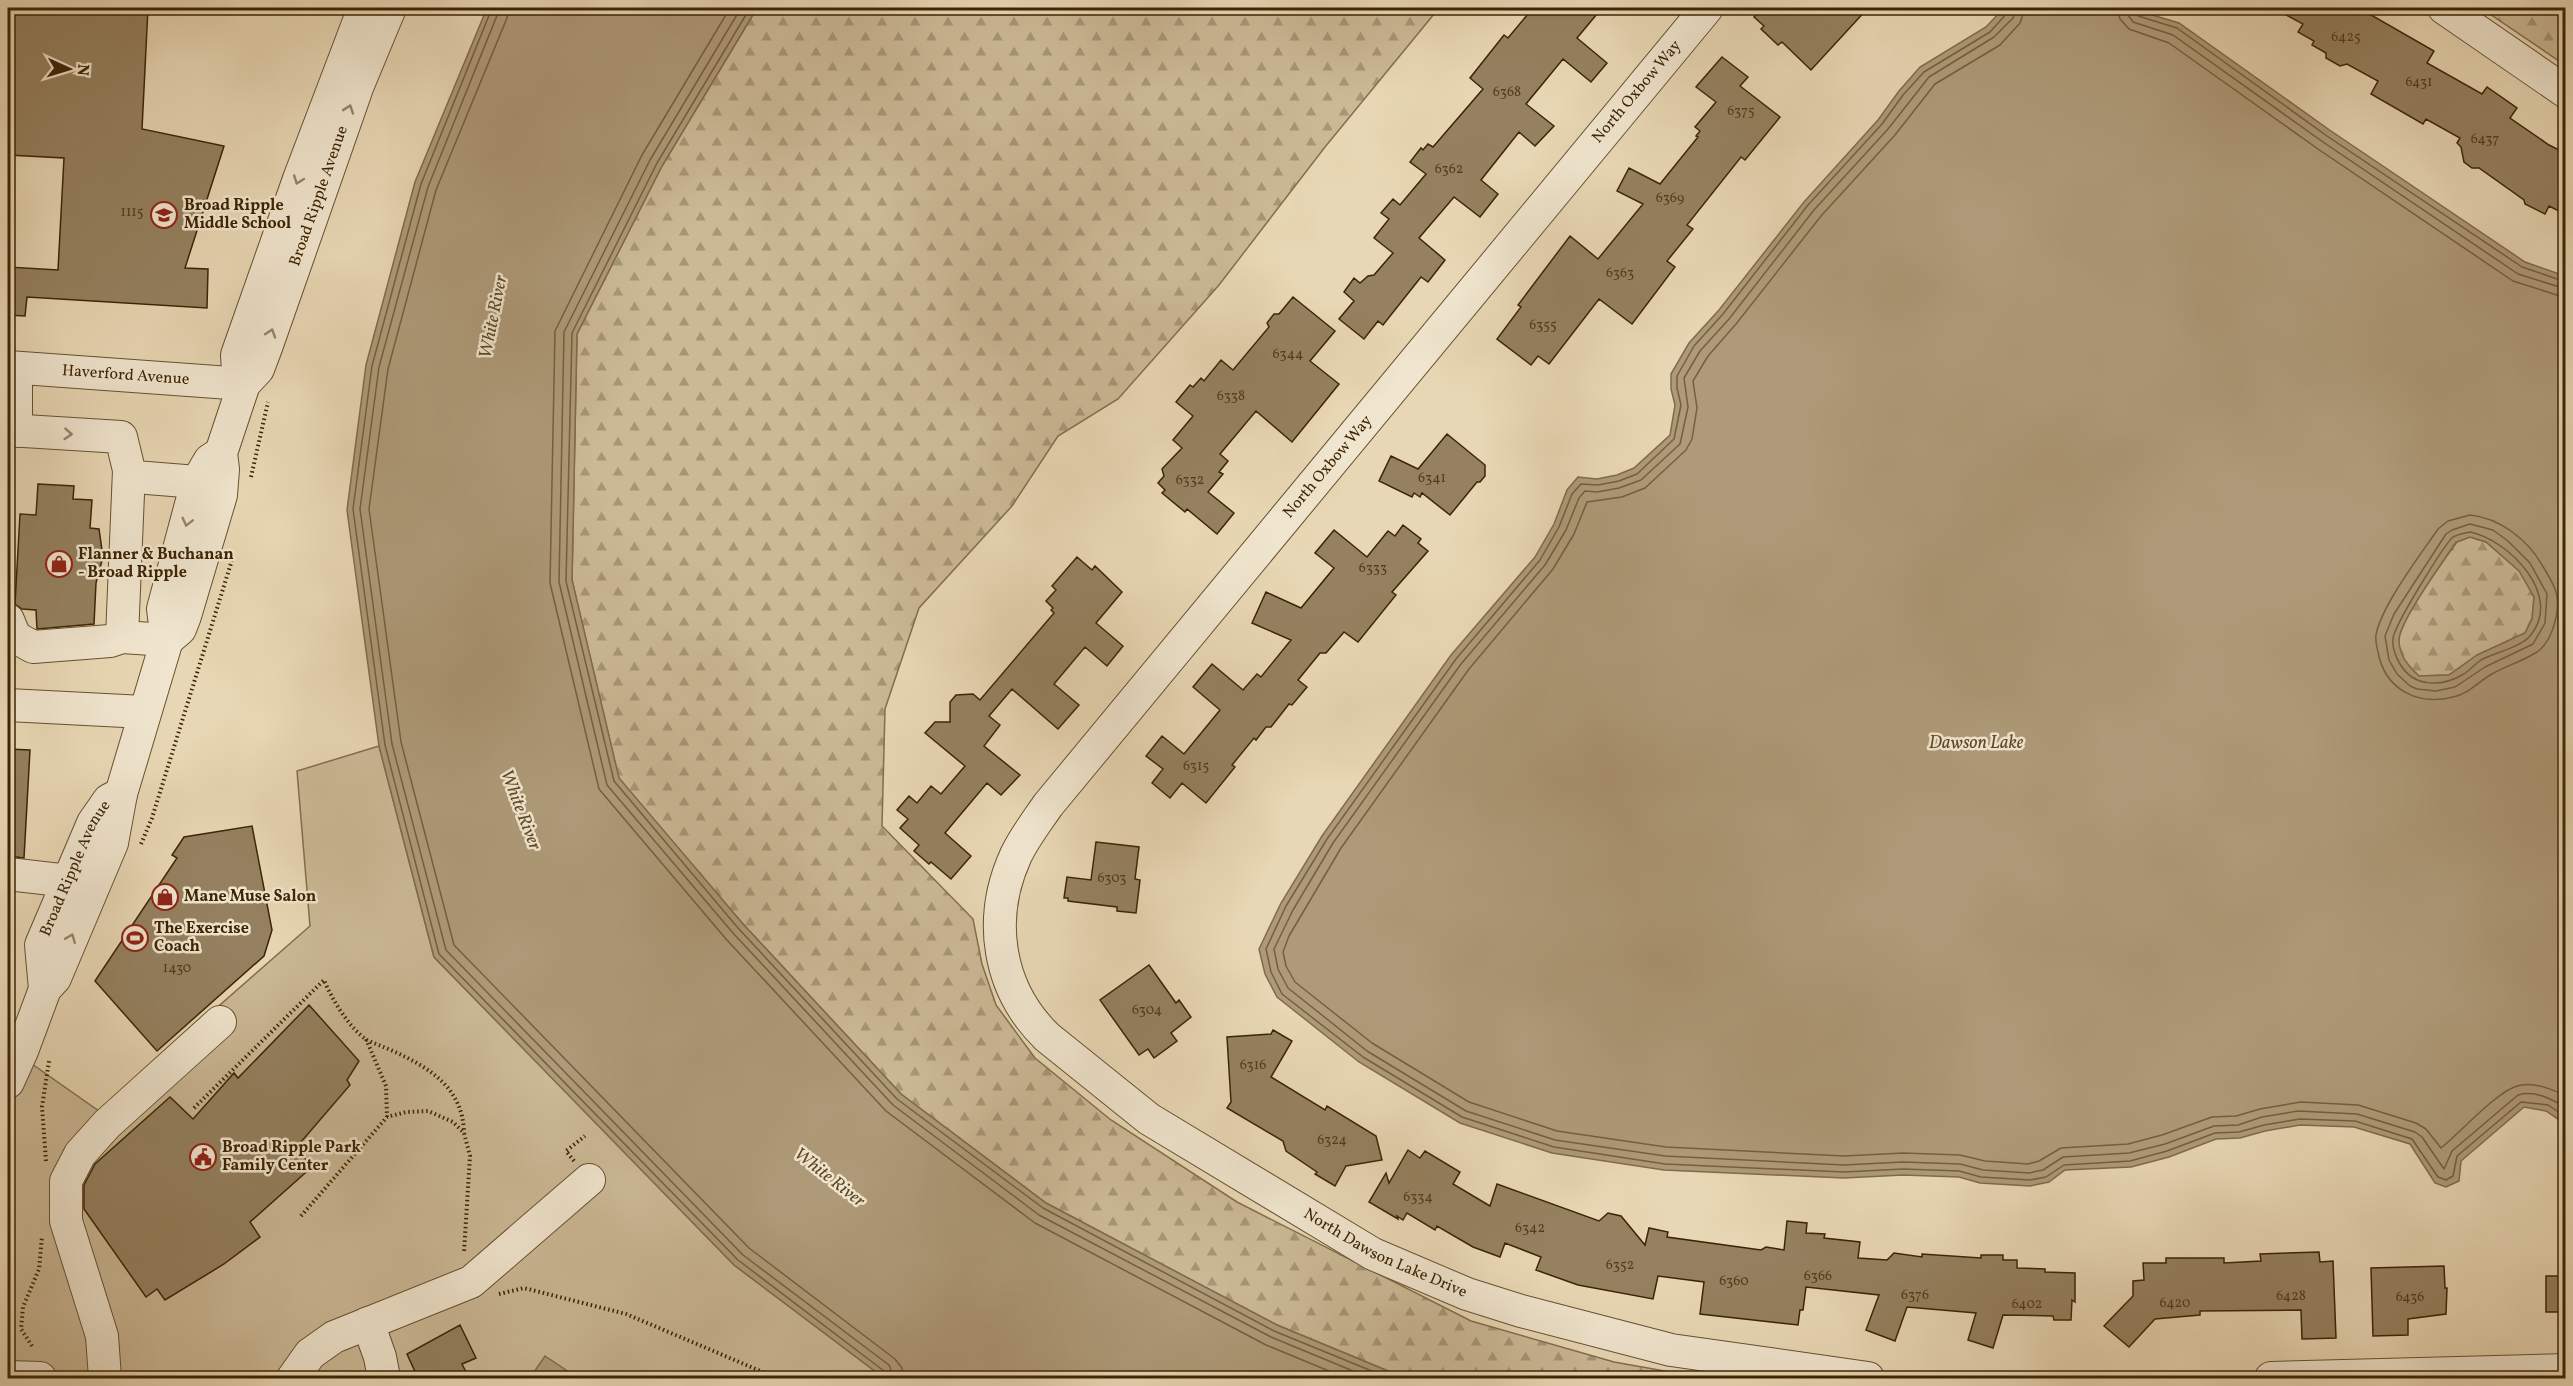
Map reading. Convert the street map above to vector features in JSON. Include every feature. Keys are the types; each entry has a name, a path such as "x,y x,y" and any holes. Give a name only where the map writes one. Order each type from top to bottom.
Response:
{"street":[{"name":"Broad Ripple Avenue","path":"244,384 238,371 237,356 299,179 364,8"},
{"name":"Broad Ripple Avenue","path":"166,640 180,629 189,605 221,495 223,469 221,453 244,384 258,369 358,85 390,8"},
{"name":"North Oxbow Way","path":"1001,949 999,935 1001,894 1016,854 1048,805 1707,8"},
{"path":"2444,8 2565,92"},
{"name":"Haverford Avenue","path":"12,368 244,384"},
{"path":"12,368 12,430 121,437 129,470 122,637"},
{"name":"Broad Ripple Avenue","path":"45,989 55,978 107,855 121,794 166,640 163,609 197,482 210,460 221,453"},
{"path":"129,470 135,477 189,479 197,482"},
{"path":"8,620 15,637 33,647 110,641 122,637 166,640"},
{"path":"8,705 144,712"},
{"name":"Broad Ripple Avenue","path":"8,1082 27,1051 45,989 41,945 93,823 109,800 121,794"},
{"path":"8,874 69,881"},
{"name":"North Dawson Lake Drive","path":"1001,949 1015,992 1034,1024 1047,1036 1149,1119 1373,1254 1478,1298 1659,1347 1778,1367 1868,1378"},
{"path":"105,1378 102,1336 66,1221 66,1182 80,1154 107,1124 220,1022"},
{"path":"293,1378 310,1354 334,1337 471,1282 589,1180"},
{"path":"368,1323 380,1357 384,1378"},
{"path":"2271,1378 2565,1370"},
{"path":"8,1377 40,1378"}],"path":[{"path":"139,850 152,818 176,736"},
{"path":"194,1108 324,980 345,1017 366,1039 386,1086 387,1118"},
{"path":"366,1039 423,1066 441,1079 458,1102 464,1116 464,1133 470,1156 464,1256"},
{"path":"27,1051 46,1074 42,1107 46,1165"},
{"path":"302,1216 387,1118 406,1112 428,1111 453,1122 464,1133"},
{"path":"32,1346 21,1329 23,1307 39,1269 42,1235"},
{"path":"491,1296 524,1288 626,1314 777,1378"}],"green space":[{"path":"757,8 1439,8 1325,147 1219,285 1118,399 1058,436 1012,506 919,608 885,709 882,826 973,919 982,964 996,1005 1035,1058 1111,1120 1237,1202 1471,1321 1614,1362 1704,1378 1405,1378 1277,1325 1046,1203 901,1094 743,924 619,779 572,580 577,334 662,166"},
{"path":"2481,8 2565,8 2565,65"},
{"path":"2470,537 2486,542 2520,571 2534,597 2532,619 2525,633 2478,655 2449,675 2419,676 2402,655 2399,645 2401,631 2423,591 2457,542"},
{"path":"379,746 434,957 734,1265 884,1378 8,1378 8,1087 12,1050 99,1111 310,926 297,771"}],"water":[{"name":"White River","path":"487,8 757,8 662,166 577,334 572,580 619,778 743,924 901,1094 1046,1203 1277,1325 1405,1378 884,1378 734,1265 434,957 379,746 347,510 366,365 415,182"},
{"name":"Dawson Lake","path":"2004,8 2129,8 2179,23 2331,131 2525,262 2565,276 2565,1124 2546,1111 2524,1107 2461,1161 2459,1181 2446,1187 2435,1183 2410,1144 2354,1127 2300,1125 2240,1138 2216,1139 2169,1157 2131,1167 2065,1170 2049,1182 2030,1186 1980,1183 1959,1177 1903,1175 1844,1178 1664,1170 1552,1153 1460,1123 1359,1062 1277,997 1265,974 1259,949 1281,903 1322,836 1451,655 1535,557 1554,524 1567,490 1578,477 1597,479 1617,475 1634,468 1670,435 1675,405 1671,389 1671,374 1689,343 1719,310 1804,202 1878,120 1920,67 1986,27","holes":["2470,537 2486,542 2519,571 2534,597 2532,619 2525,633 2477,655 2449,675 2419,676 2405,660 2399,645 2401,631 2406,620 2456,542"]},
{"path":"545,1356 578,1378 530,1378"}],"building":[{"name":"Broad Ripple Middle School","path":"8,8 148,8 142,129 224,146 185,268 208,269 207,308 27,297 25,316 8,315 8,267 58,270 64,158 8,155"},
{"path":"1533,8 1602,8 1577,38 1607,63 1591,82 1563,59 1526,104 1554,126 1535,146 1519,132 1481,180 1498,194 1480,217 1454,197 1419,238 1445,260 1428,282 1421,277 1383,325 1378,321 1364,339 1339,319 1354,301 1344,292 1354,278 1360,283 1368,276 1374,275 1393,253 1374,238 1389,219 1381,213 1393,199 1400,205 1426,174 1410,162 1421,148 1423,150 1428,144 1433,147 1483,89 1470,78 1504,35 1508,38"},
{"path":"1763,8 1868,8 1811,70 1782,42 1778,45 1761,29 1764,26 1754,17"},
{"path":"2273,8 2359,8 2434,51 2427,63 2482,94 2487,87 2517,108 2510,118 2549,145 2565,153 2565,214 2549,206 2545,214 2525,204 2524,200 2479,168 2472,168 2464,162 2461,147 2457,143 2460,138 2426,119 2423,124 2371,94 2378,81 2347,64 2340,66 2326,58 2326,53 2312,45 2314,41 2298,32 2303,24"},
{"path":"1722,57 1748,77 1740,86 1780,117 1745,160 1741,157 1687,225 1693,229 1667,261 1675,267 1632,324 1599,299 1549,364 1538,356 1531,365 1497,339 1521,307 1518,305 1570,236 1598,259 1643,204 1617,191 1629,168 1660,184 1698,137 1696,136 1700,131 1695,127 1716,102 1696,87"},
{"path":"1293,297 1335,331 1310,361 1339,384 1292,442 1256,411 1220,454 1228,461 1219,472 1223,474 1208,492 1234,513 1217,534 1187,509 1185,512 1162,493 1165,490 1158,483 1164,476 1162,469 1182,448 1173,440 1193,416 1176,402 1190,385 1193,387 1201,378 1204,381 1221,360 1233,370 1269,327 1267,323 1274,314 1279,314"},
{"path":"1447,434 1485,465 1485,476 1477,482 1450,515 1422,493 1420,497 1414,493 1412,497 1379,481 1391,456 1418,469"},
{"name":"Flanner & Buchanan - Broad Ripple","path":"38,484 74,486 73,499 92,500 90,528 99,529 103,557 96,583 94,624 37,629 36,610 22,609 15,604 20,514 36,515"},
{"path":"1403,525 1421,539 1418,543 1428,551 1392,592 1396,595 1358,642 1344,632 1326,653 1320,653 1298,680 1307,687 1292,705 1289,704 1271,727 1266,727 1256,740 1254,738 1232,765 1235,767 1206,803 1182,783 1170,798 1152,783 1163,769 1146,756 1162,736 1184,754 1220,710 1193,687 1212,664 1243,690 1257,674 1261,677 1291,640 1252,623 1266,592 1301,608 1334,568 1315,553 1334,530 1367,557 1388,531 1395,536"},
{"path":"1077,557 1092,570 1095,566 1122,592 1096,623 1123,646 1107,666 1085,647 1054,684 1079,705 1058,729 1012,689 989,716 1000,725 984,746 1020,775 1001,795 987,783 945,833 971,856 951,879 914,851 919,845 900,828 908,819 897,810 909,796 917,803 931,786 941,794 965,766 925,733 935,722 950,722 950,702 956,695 973,694 980,700 1054,613 1051,610 1053,608 1046,601 1056,590 1052,586"},
{"path":"8,749 30,750 24,858 8,856"},
{"path":"252,826 272,930 264,956 157,1051 95,981 177,858 172,855 184,837"},
{"path":"1096,842 1139,847 1135,879 1140,880 1136,913 1117,911 1117,907 1068,901 1068,898 1064,898 1067,877 1091,880"},
{"path":"1149,965 1176,1003 1179,1000 1191,1017 1171,1033 1177,1041 1154,1058 1148,1049 1139,1055 1100,1000"},
{"name":"Broad Ripple Park Family Center","path":"309,1005 359,1061 347,1080 350,1085 295,1149 313,1166 250,1222 260,1237 224,1264 165,1300 157,1289 146,1297 84,1209 84,1185 95,1164 170,1097 193,1119 234,1073 238,1078"},
{"path":"1273,1030 1292,1041 1271,1077 1325,1110 1327,1106 1376,1136 1382,1160 1346,1166 1335,1186 1315,1174 1317,1172 1286,1151 1283,1141 1227,1108 1231,1102 1227,1037 1271,1034"},
{"path":"1408,1150 1420,1158 1425,1151 1460,1172 1453,1184 1490,1206 1497,1184 1599,1221 1608,1213 1621,1216 1645,1245 1649,1228 1668,1232 1667,1237 1761,1250 1766,1247 1784,1250 1787,1221 1807,1223 1806,1233 1825,1234 1824,1238 1860,1242 1858,1258 1887,1260 1894,1253 1922,1257 1922,1254 1981,1258 1981,1255 2003,1255 2003,1260 2017,1260 2017,1268 2075,1273 2075,1302 2072,1300 2071,1320 2054,1320 2053,1316 2003,1315 1993,1348 1968,1340 1976,1313 1907,1307 1895,1341 1866,1330 1879,1295 1806,1287 1803,1310 1800,1310 1798,1325 1700,1314 1704,1282 1658,1276 1653,1299 1578,1285 1536,1270 1541,1257 1505,1243 1500,1257 1473,1247 1437,1226 1435,1230 1407,1213 1403,1220 1397,1216 1398,1219 1369,1202 1386,1173 1389,1183"},
{"path":"2319,1252 2320,1262 2333,1261 2336,1338 2302,1339 2301,1310 2200,1311 2200,1315 2155,1319 2129,1347 2104,1326 2133,1296 2133,1281 2144,1280 2143,1263 2166,1263 2166,1258 2224,1258 2224,1263 2261,1261 2260,1254"},
{"path":"2444,1266 2445,1288 2447,1288 2446,1314 2408,1319 2408,1335 2373,1336 2371,1268"},
{"path":"2546,1276 2565,1276 2565,1312 2546,1312"},
{"path":"460,1325 476,1358 462,1364 469,1378 418,1378 407,1354"}],"place":[{"name":"Broad Ripple Middle School","path":"164,215"},
{"name":"Flanner & Buchanan - Broad Ripple","path":"59,564"},
{"name":"Mane Muse Salon","path":"165,897"},
{"name":"The Exercise Coach","path":"135,938"},
{"name":"Broad Ripple Park Family Center","path":"203,1157"}]}
